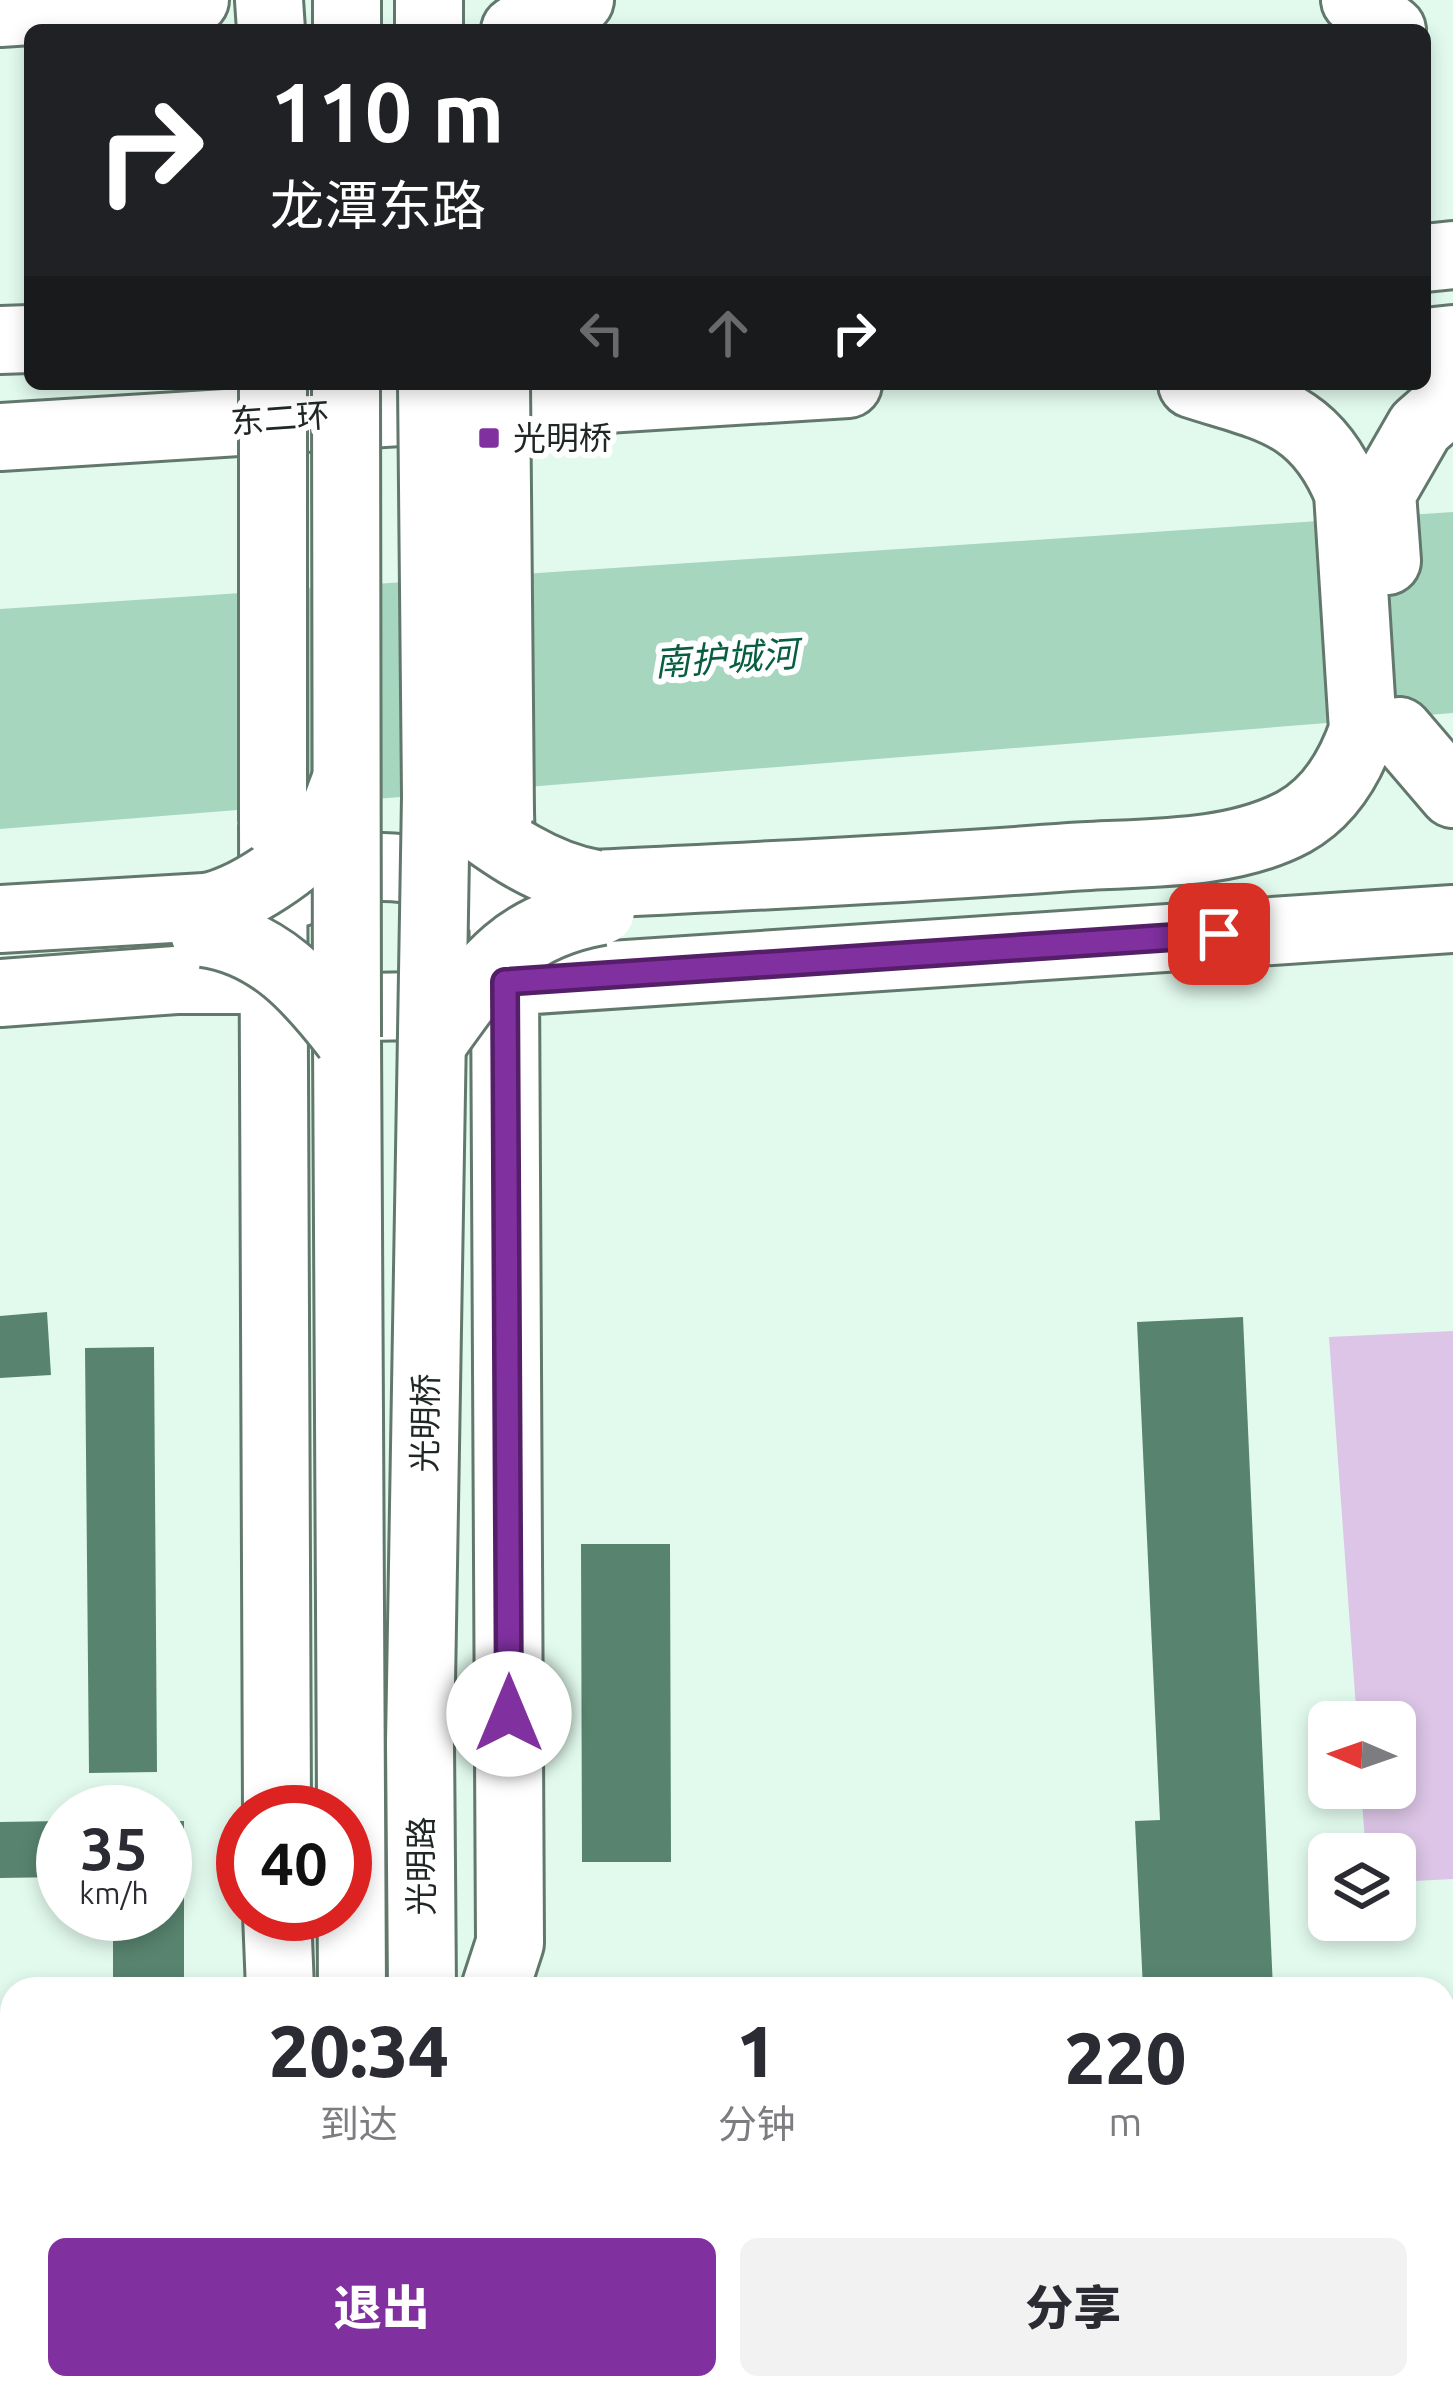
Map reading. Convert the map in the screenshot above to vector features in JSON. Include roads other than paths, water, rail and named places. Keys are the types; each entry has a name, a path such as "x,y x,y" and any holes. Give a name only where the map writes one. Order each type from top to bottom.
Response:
{"main road":[{"path":"524,24 550,7 580,0"},
{"path":"1355,0 1385,24"},
{"path":"124,24 183,9"},
{"path":"0,13 183,9 224,24"},
{"path":"273,390 277,1785"},
{"path":"346,390 352,1977"},
{"name":"光明桥","path":"420,1743 436,796 432,390"},
{"path":"496,390 505,982 510,1942 499,1977"},
{"name":"东二环","path":"0,437 752,390"},
{"path":"1212,390 1273,408 1308,431 1341,475 1365,493"},
{"path":"1453,398 1420,427 1365,493 1381,730 1453,794"},
{"path":"432,1044 491,963 598,897 1239,842 1294,822 1333,792 1353,758 1381,730"},
{"path":"0,943 204,920 264,882 323,832 346,780"},
{"path":"436,796 520,857 598,897"},
{"path":"271,913 312,882 380,864 463,883 503,914"},
{"path":"0,919 204,920 283,966 313,993 347,1037"},
{"path":"0,993 176,980 272,980 304,1002 366,1007 470,1005 505,982 1453,919"},
{"name":"光明路","path":"420,1743 422,1977"},
{"path":"279,1941 280,1977"}],"water":[{"name":"南护城河","path":"1453,512 1453,713 0,829 0,609"}],"place":[{"name":"光明桥","path":"489,438"}]}
